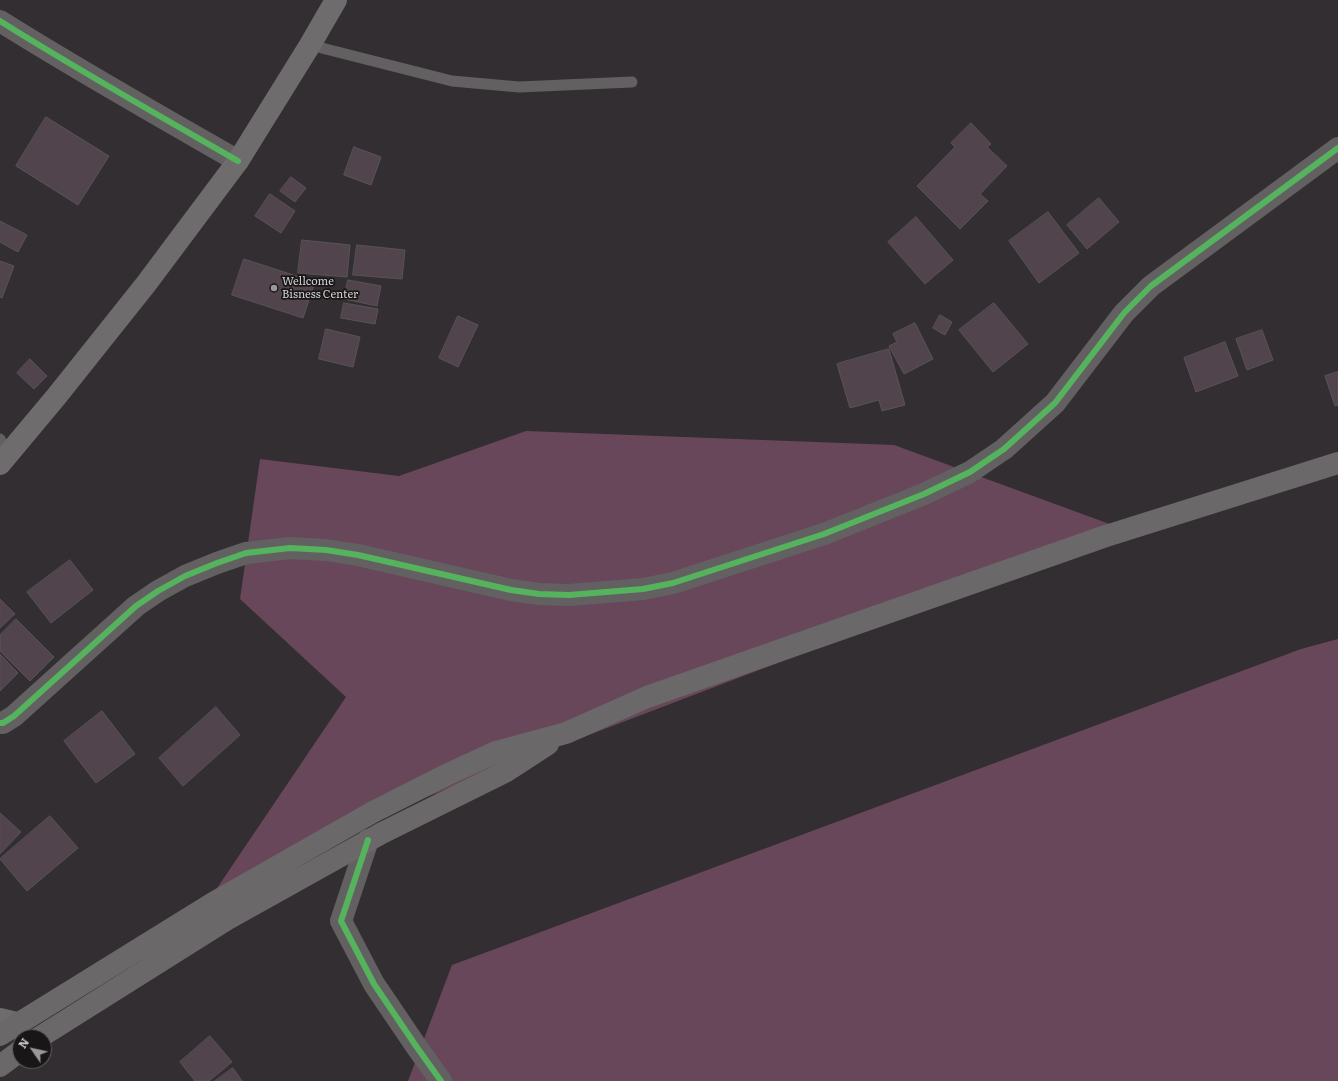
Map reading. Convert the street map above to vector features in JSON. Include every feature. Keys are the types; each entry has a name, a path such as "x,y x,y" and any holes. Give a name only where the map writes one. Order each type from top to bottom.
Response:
{"highway":[{"path":"52,1029 226,920 368,840 505,772 566,733 647,697 1103,537 1338,464"},
{"path":"6,1026 213,903 373,812 444,776 496,752 566,733"},
{"path":"0,1066 12,1057"}],"main road":[{"path":"2,452 56,397 146,284 238,161 310,46 336,0"}],"street":[{"path":"0,21 95,79 238,161"},
{"path":"0,723 14,716 136,606 152,595 186,576 246,553 290,548 326,550 358,555 511,590 539,594 569,595 643,589 673,582 824,534 924,494 970,472 1004,449 1054,403 1124,313 1150,286 1338,148"},
{"path":"368,840 341,921 374,984 441,1081"}],"lane":[{"path":"310,46 452,81 519,87 632,82"}],"shaded area":[{"path":"526,431 894,445 1126,530 374,817 209,900 346,697 240,599 260,459 399,476"},
{"path":"1338,639 1338,1081 408,1081 452,965 1301,649"}],"building":[{"path":"46,117 109,156 78,205 16,166"},
{"path":"971,123 991,144 987,147 1007,166 980,194 988,201 960,229 917,186 955,147 951,143"},
{"path":"354,147 381,157 371,185 344,175"},
{"path":"291,177 306,188 295,202 280,191"},
{"path":"270,194 295,211 281,233 255,216"},
{"path":"1099,198 1119,222 1087,249 1067,225"},
{"path":"1048,212 1079,253 1039,283 1009,241"},
{"path":"916,217 953,260 925,284 888,242"},
{"path":"0,221 27,235 18,252 0,242"},
{"path":"302,240 350,245 347,277 298,273"},
{"path":"357,245 405,250 402,279 353,275"},
{"name":"Wellcome Bisness Center","path":"244,259 315,282 303,318 232,295"},
{"path":"0,261 14,266 2,298 0,297"},
{"path":"348,280 381,286 377,306 344,299"},
{"path":"344,303 378,309 375,324 341,318"},
{"path":"994,303 1028,344 993,372 959,330"},
{"path":"940,315 952,322 945,335 933,328"},
{"path":"458,316 478,325 458,367 439,358"},
{"path":"915,323 933,359 904,374 889,346 897,342 893,334"},
{"path":"326,329 360,337 353,367 319,359"},
{"path":"1262,330 1273,360 1247,370 1236,339"},
{"path":"1225,342 1238,376 1196,392 1184,358"},
{"path":"889,349 905,405 882,411 879,400 850,408 837,364"},
{"path":"30,359 47,376 34,389 17,373"},
{"path":"1338,372 1338,405 1335,406 1325,376"},
{"path":"70,560 93,590 51,623 27,592"},
{"path":"0,599 15,614 0,628"},
{"path":"16,619 54,657 30,681 0,651 0,635"},
{"path":"0,654 18,673 0,691"},
{"path":"216,707 240,735 183,786 159,758"},
{"path":"102,711 135,754 96,783 64,741"},
{"path":"0,813 21,832 0,854"},
{"path":"50,816 78,848 27,891 0,859"},
{"path":"210,1036 232,1062 209,1081 195,1081 180,1062"},
{"path":"233,1068 242,1081 215,1081"}],"cycle path":[{"path":"0,21 88,75 238,161"},
{"path":"0,723 3,723 14,716 136,606 158,591 185,576 246,553 290,548 326,550 358,555 511,590 539,594 569,595 643,589 673,583 824,534 924,494 970,472 1004,449 1055,403 1124,313 1151,286 1338,148"},
{"path":"368,840 341,921 374,984 441,1081"}],"place":[{"name":"Wellcome Bisness Center","path":"274,288"}]}
